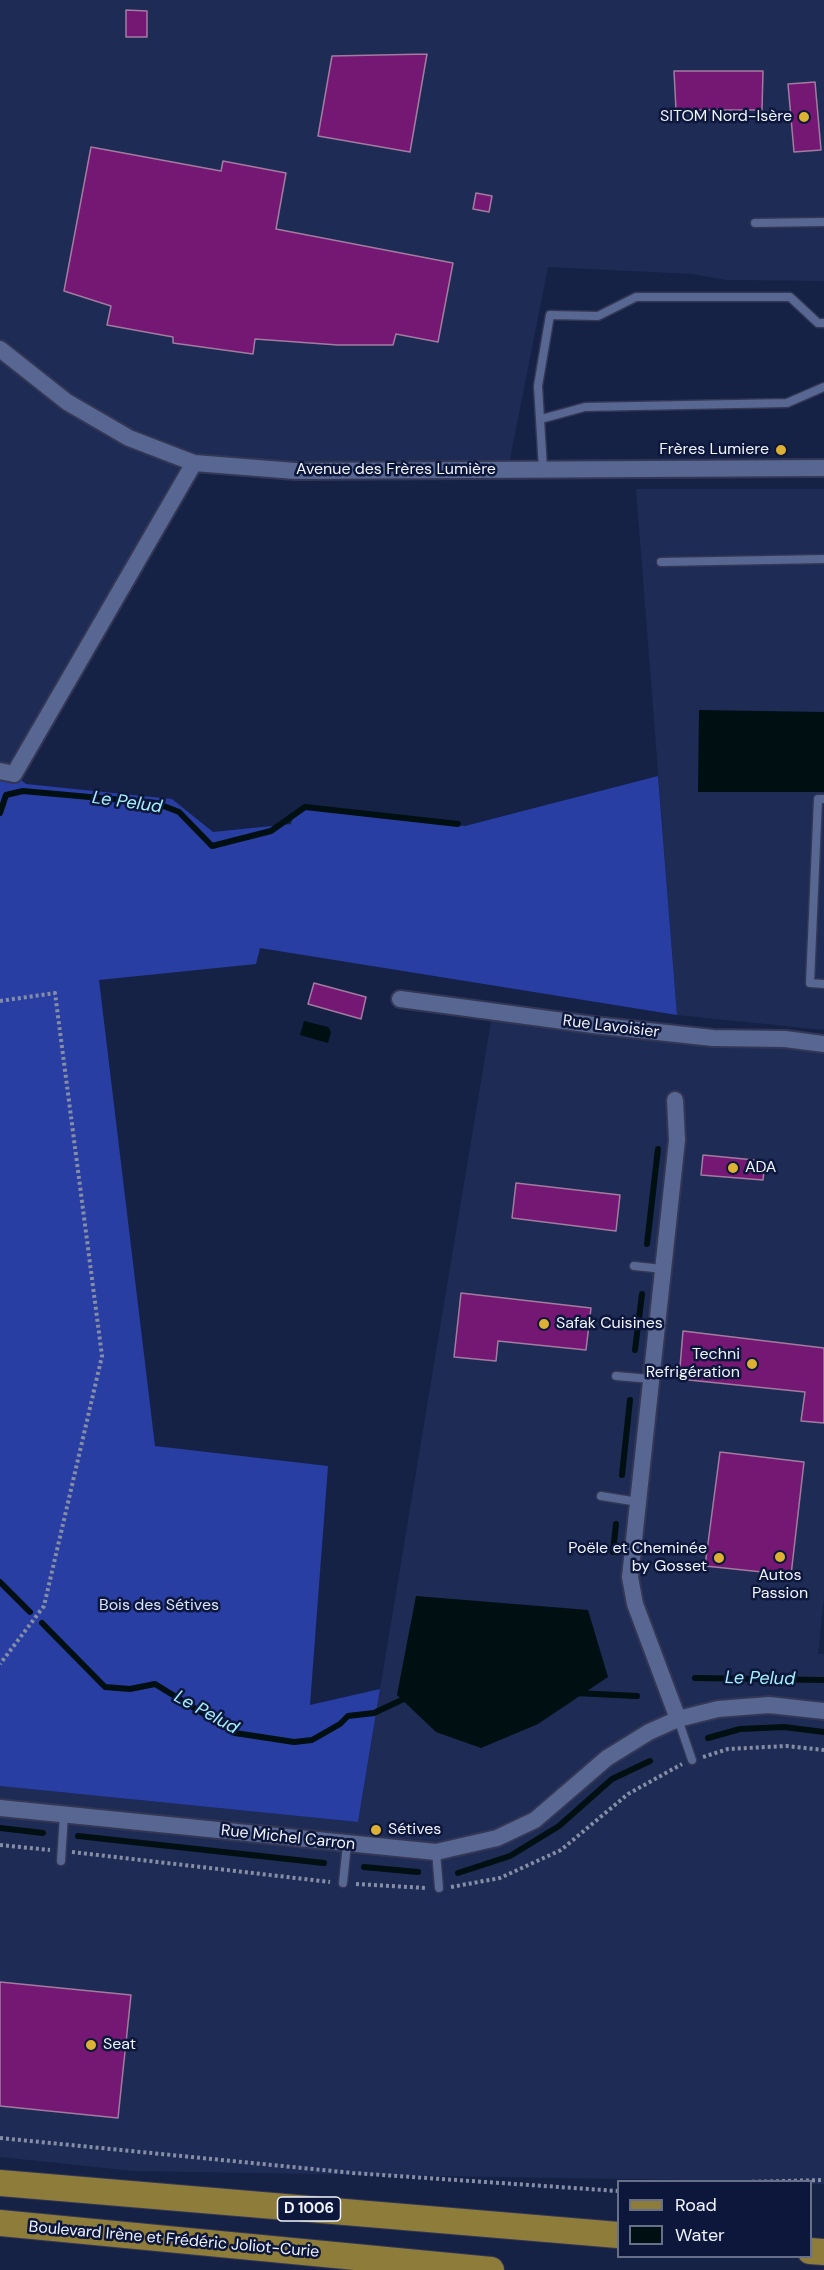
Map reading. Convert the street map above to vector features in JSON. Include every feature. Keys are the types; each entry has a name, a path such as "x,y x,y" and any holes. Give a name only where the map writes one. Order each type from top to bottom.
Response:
{"main road":[{"name":"D 1006","path":"0,2183 617,2235"},
{"name":"Boulevard Irène et Frédéric Joliot-Curie","path":"0,2223 490,2270"}],"street":[{"name":"Avenue des Frères Lumière","path":"0,349 67,402 129,438 194,463 295,471 824,468"},
{"path":"0,771 14,774 194,463"},
{"name":"Rue Lavoisier","path":"400,999 713,1038 785,1039 824,1044"},
{"path":"675,1100 677,1140 630,1577 635,1604 678,1719"},
{"name":"Rue Michel Carron","path":"0,1808 436,1852 497,1838 535,1820 607,1758 649,1732 678,1719 718,1708 769,1705 824,1711"}],"lane":[{"path":"754,223 824,222"},
{"path":"543,469 538,386 550,315 598,316 636,297 790,297 818,323 824,323"},
{"path":"541,419 585,407 787,403 824,387"},
{"path":"661,562 824,559"},
{"path":"824,799 818,799 810,983 824,984"},
{"path":"634,1266 663,1269"},
{"path":"616,1376 651,1379"},
{"path":"601,1497 638,1502"},
{"path":"678,1719 692,1760"},
{"path":"61,1861 64,1815"},
{"path":"343,1883 347,1844"},
{"path":"436,1852 439,1888"}],"path":[{"path":"0,1001 55,993 102,1356 44,1606 0,1664"},
{"path":"0,2138 353,2172 617,2192"}],"shaded area":[{"path":"0,0 824,0 824,281 726,280 692,274 548,267 508,469 194,463 14,773 0,771"},
{"path":"636,489 824,489 824,1030 677,1015"},
{"path":"492,1015 824,1047 824,1596 818,1654 824,1654 824,2184 812,2184 812,2180 133,2171 0,2157 0,1786 358,1822"}],"green space":[{"name":"Bois des Sétives","path":"0,771 14,774 26,784 172,799 213,832 291,824 293,816 307,809 465,826 658,776 677,1015 260,948 256,964 99,980 155,1446 328,1466 310,1705 380,1689 358,1822 0,1786"}],"water":[{"path":"699,710 824,712 824,792 698,792"},
{"path":"304,1021 328,1027 331,1032 328,1043 300,1035"},
{"path":"416,1596 588,1610 608,1677 538,1724 481,1748 436,1732 397,1695"}],"building":[{"path":"126,10 147,11 147,37 126,37"},
{"path":"427,54 410,152 318,136 332,56"},
{"path":"674,71 763,71 762,110 676,110"},
{"name":"SITOM Nord-Isère","path":"815,82 821,150 794,152 788,84"},
{"path":"91,147 221,171 223,161 286,173 276,229 453,263 438,342 396,334 393,345 338,345 255,339 253,354 173,343 173,337 107,325 111,306 64,291"},
{"path":"476,193 492,196 489,212 473,209"},
{"path":"314,983 366,997 361,1019 308,1004"},
{"name":"ADA","path":"703,1155 765,1161 763,1180 701,1175"},
{"path":"516,1183 620,1195 616,1231 512,1218"},
{"path":"461,1293 591,1308 586,1350 498,1341 496,1361 454,1357"},
{"name":"Techni Refrigération","path":"683,1331 824,1348 824,1423 801,1421 805,1392 679,1379"},
{"path":"720,1452 804,1462 791,1575 705,1566"},
{"path":"0,1982 131,1995 118,2118 0,2106"}],"waterway":[{"name":"Le Pelud","path":"0,813 6,795 23,791 156,803 179,812 212,846 271,831 305,807 458,824"},
{"path":"647,1244 658,1149"},
{"path":"635,1350 642,1294"},
{"path":"622,1475 630,1400"},
{"path":"613,1552 616,1524"},
{"name":"Le Pelud","path":"0,1582 30,1612"},
{"name":"Le Pelud","path":"42,1623 105,1687 130,1689 155,1684 235,1733 294,1742 312,1740 340,1724 348,1716 374,1713 408,1697"},
{"name":"Le Pelud","path":"695,1678 824,1680"},
{"name":"Le Pelud","path":"575,1693 637,1696"},
{"path":"708,1738 740,1729 784,1727 824,1732"},
{"path":"458,1873 510,1856 559,1826 612,1779 650,1761"},
{"path":"0,1828 43,1833"},
{"path":"78,1836 324,1863"},
{"path":"364,1867 418,1872"}],"place":[{"name":"SITOM Nord-Isère","path":"804,117"},
{"name":"Frères Lumiere","path":"781,450"},
{"name":"ADA","path":"733,1168"},
{"name":"Safak Cuisines","path":"544,1324"},
{"name":"Techni Refrigération","path":"752,1364"},
{"name":"Autos Passion","path":"780,1557"},
{"name":"Poële et Cheminée by Gosset","path":"719,1558"},
{"name":"Sétives","path":"376,1830"},
{"name":"Seat","path":"91,2045"}]}
